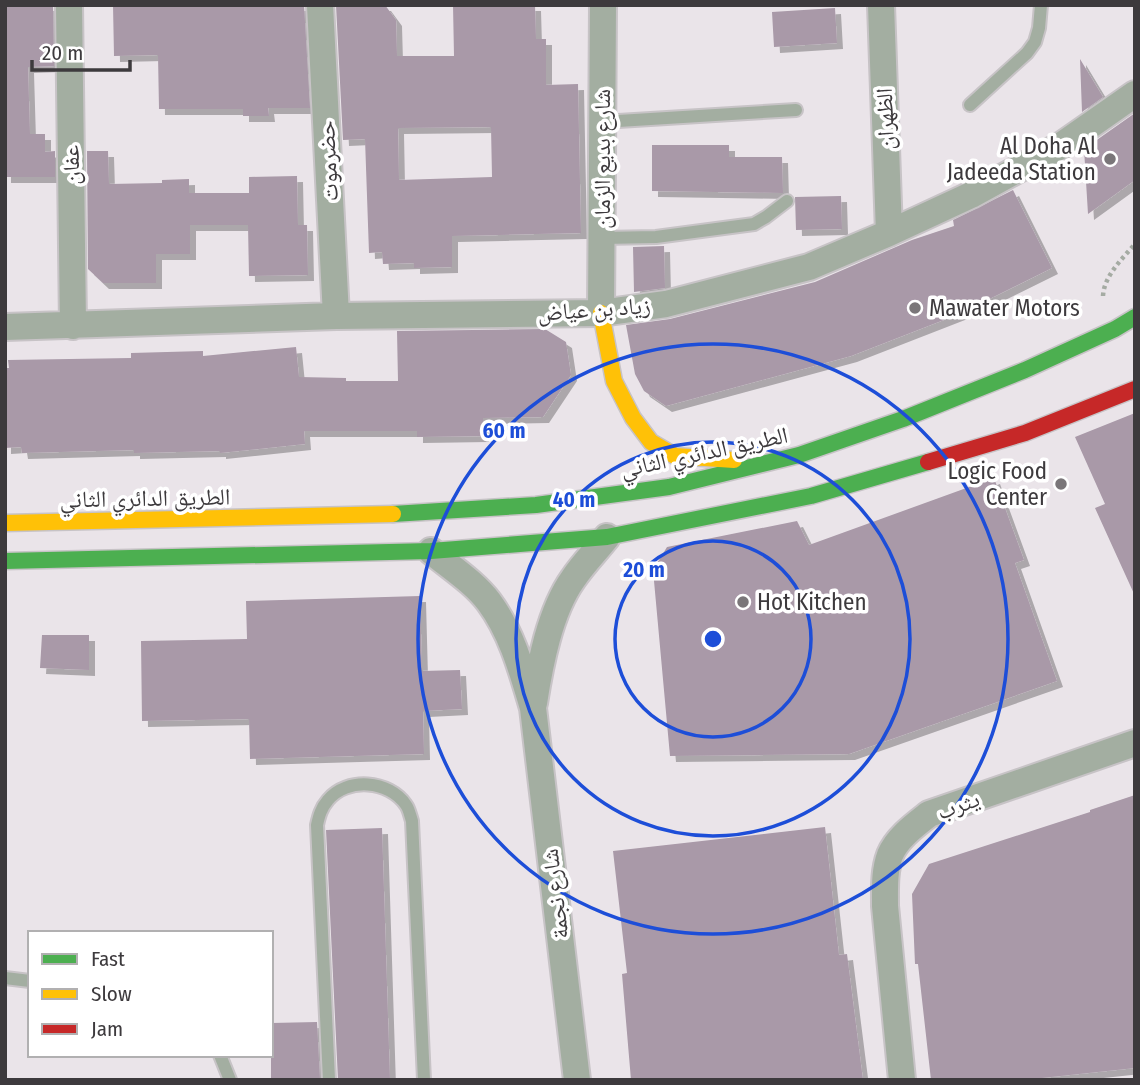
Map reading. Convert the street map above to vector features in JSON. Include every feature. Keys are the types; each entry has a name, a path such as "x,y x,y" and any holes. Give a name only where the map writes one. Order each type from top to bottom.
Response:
{"main road":[{"path":"601,313 614,381 633,418 651,442 675,456 733,460 799,455"},
{"name":"الطريق الدائري الثاني","path":"5,523 365,516 536,505 669,488 799,455 903,419 1025,370 1115,329 1135,317"},
{"path":"5,561 431,551 607,537 811,496 1025,433 1135,389"}],"street":[{"name":"عفان","path":"69,5 73,326"},
{"name":"حضرموت","path":"320,5 336,316"},
{"name":"شارع بديع الزمان","path":"601,313 603,5"},
{"name":"الظهران","path":"881,5 889,233"},
{"name":"زياد بن عياض","path":"5,327 336,316 601,313 666,304 809,267 889,233 971,195 1062,145 1135,94"},
{"name":"شارع نجمة","path":"533,708 539,671 556,612 571,581 607,537"},
{"name":"شارع نجمة","path":"431,551 488,601 506,630 533,708 577,1080"},
{"name":"يثرب","path":"902,1080 885,906 885,878 891,854 908,831 929,814 1135,743"}],"lane":[{"path":"970,105 1027,53 1035,42 1041,5"},
{"path":"602,122 796,110"},
{"path":"601,238 656,237 754,224 787,201"},
{"path":"329,1080 317,825 321,810 335,793 348,786 365,784 379,786 396,794 407,806 412,821 424,1080"},
{"path":"5,978 28,981"},
{"path":"221,1057 230,1080"}],"building":[{"path":"5,5 53,5 54,66 28,67 30,134 45,134 45,152 55,151 55,177 5,177"},
{"path":"113,5 304,5 310,108 268,108 269,116 243,116 243,109 159,109 158,55 114,56"},
{"path":"336,5 385,5 396,20 397,56 454,56 453,5 535,5 536,39 546,39 546,85 578,84 581,233 452,236 452,267 414,268 414,263 383,264 382,252 369,253 365,139 343,140","holes":["491,127 492,177 399,180 398,128"]},
{"path":"835,8 837,43 774,47 772,12"},
{"path":"1080,59 1103,97 1082,112"},
{"name":"Al Doha Al Jadeeda Station","path":"1135,113 1135,180 1088,214 1084,149"},
{"path":"652,145 729,145 729,157 782,157 783,193 652,191"},
{"path":"87,151 108,151 109,184 162,183 162,180 189,179 189,193 249,193 249,177 297,176 298,225 307,225 308,275 249,276 248,225 190,225 190,254 156,254 156,283 103,283 88,269"},
{"path":"1013,190 1052,268 959,314 851,356 666,406 644,391 635,374 626,325 670,319 815,282 912,240 954,226 953,220"},
{"path":"841,196 842,229 796,230 795,197"},
{"path":"664,246 665,288 634,292 633,247"},
{"path":"545,329 566,342 571,375 543,417 483,418 483,436 417,437 417,431 304,431 305,444 220,453 134,453 134,450 22,453 21,447 5,448 5,368 9,368 8,360 131,358 131,353 203,351 203,356 296,347 299,377 398,381 397,331"},
{"path":"1135,413 1135,596 1095,508 1105,504 1075,437"},
{"path":"994,478 1024,560 1015,563 1057,681 849,754 670,756 653,570 667,547 797,521 809,545"},
{"path":"420,596 422,671 460,670 462,709 423,711 424,754 250,759 249,719 142,721 141,641 247,639 246,601"},
{"path":"42,635 89,635 89,670 40,668"},
{"path":"1135,795 1135,1068 1023,1080 931,1080 918,964 915,964 912,894 929,864"},
{"path":"825,827 839,955 847,954 863,1080 631,1080 622,974 627,973 613,851"},
{"path":"382,828 390,1080 338,1080 326,830"},
{"path":"317,1022 320,1080 271,1080 273,1023"}],"traffic: fast":[{"path":"393,514 536,505 669,487 799,455 903,419 1025,370 1115,329 1135,317"},
{"path":"5,561 431,551 607,537 811,496 928,462"}],"traffic: slow":[{"path":"601,313 614,381 633,418 651,442 675,456 734,460"},
{"path":"5,523 393,514"}],"traffic: jam":[{"path":"928,462 1025,433 1135,389"}],"place":[{"name":"Al Doha Al Jadeeda Station","path":"1110,159"},
{"name":"Mawater Motors","path":"915,308"},
{"name":"Logic Food Center","path":"1061,484"},
{"name":"Hot Kitchen","path":"743,602"}]}
